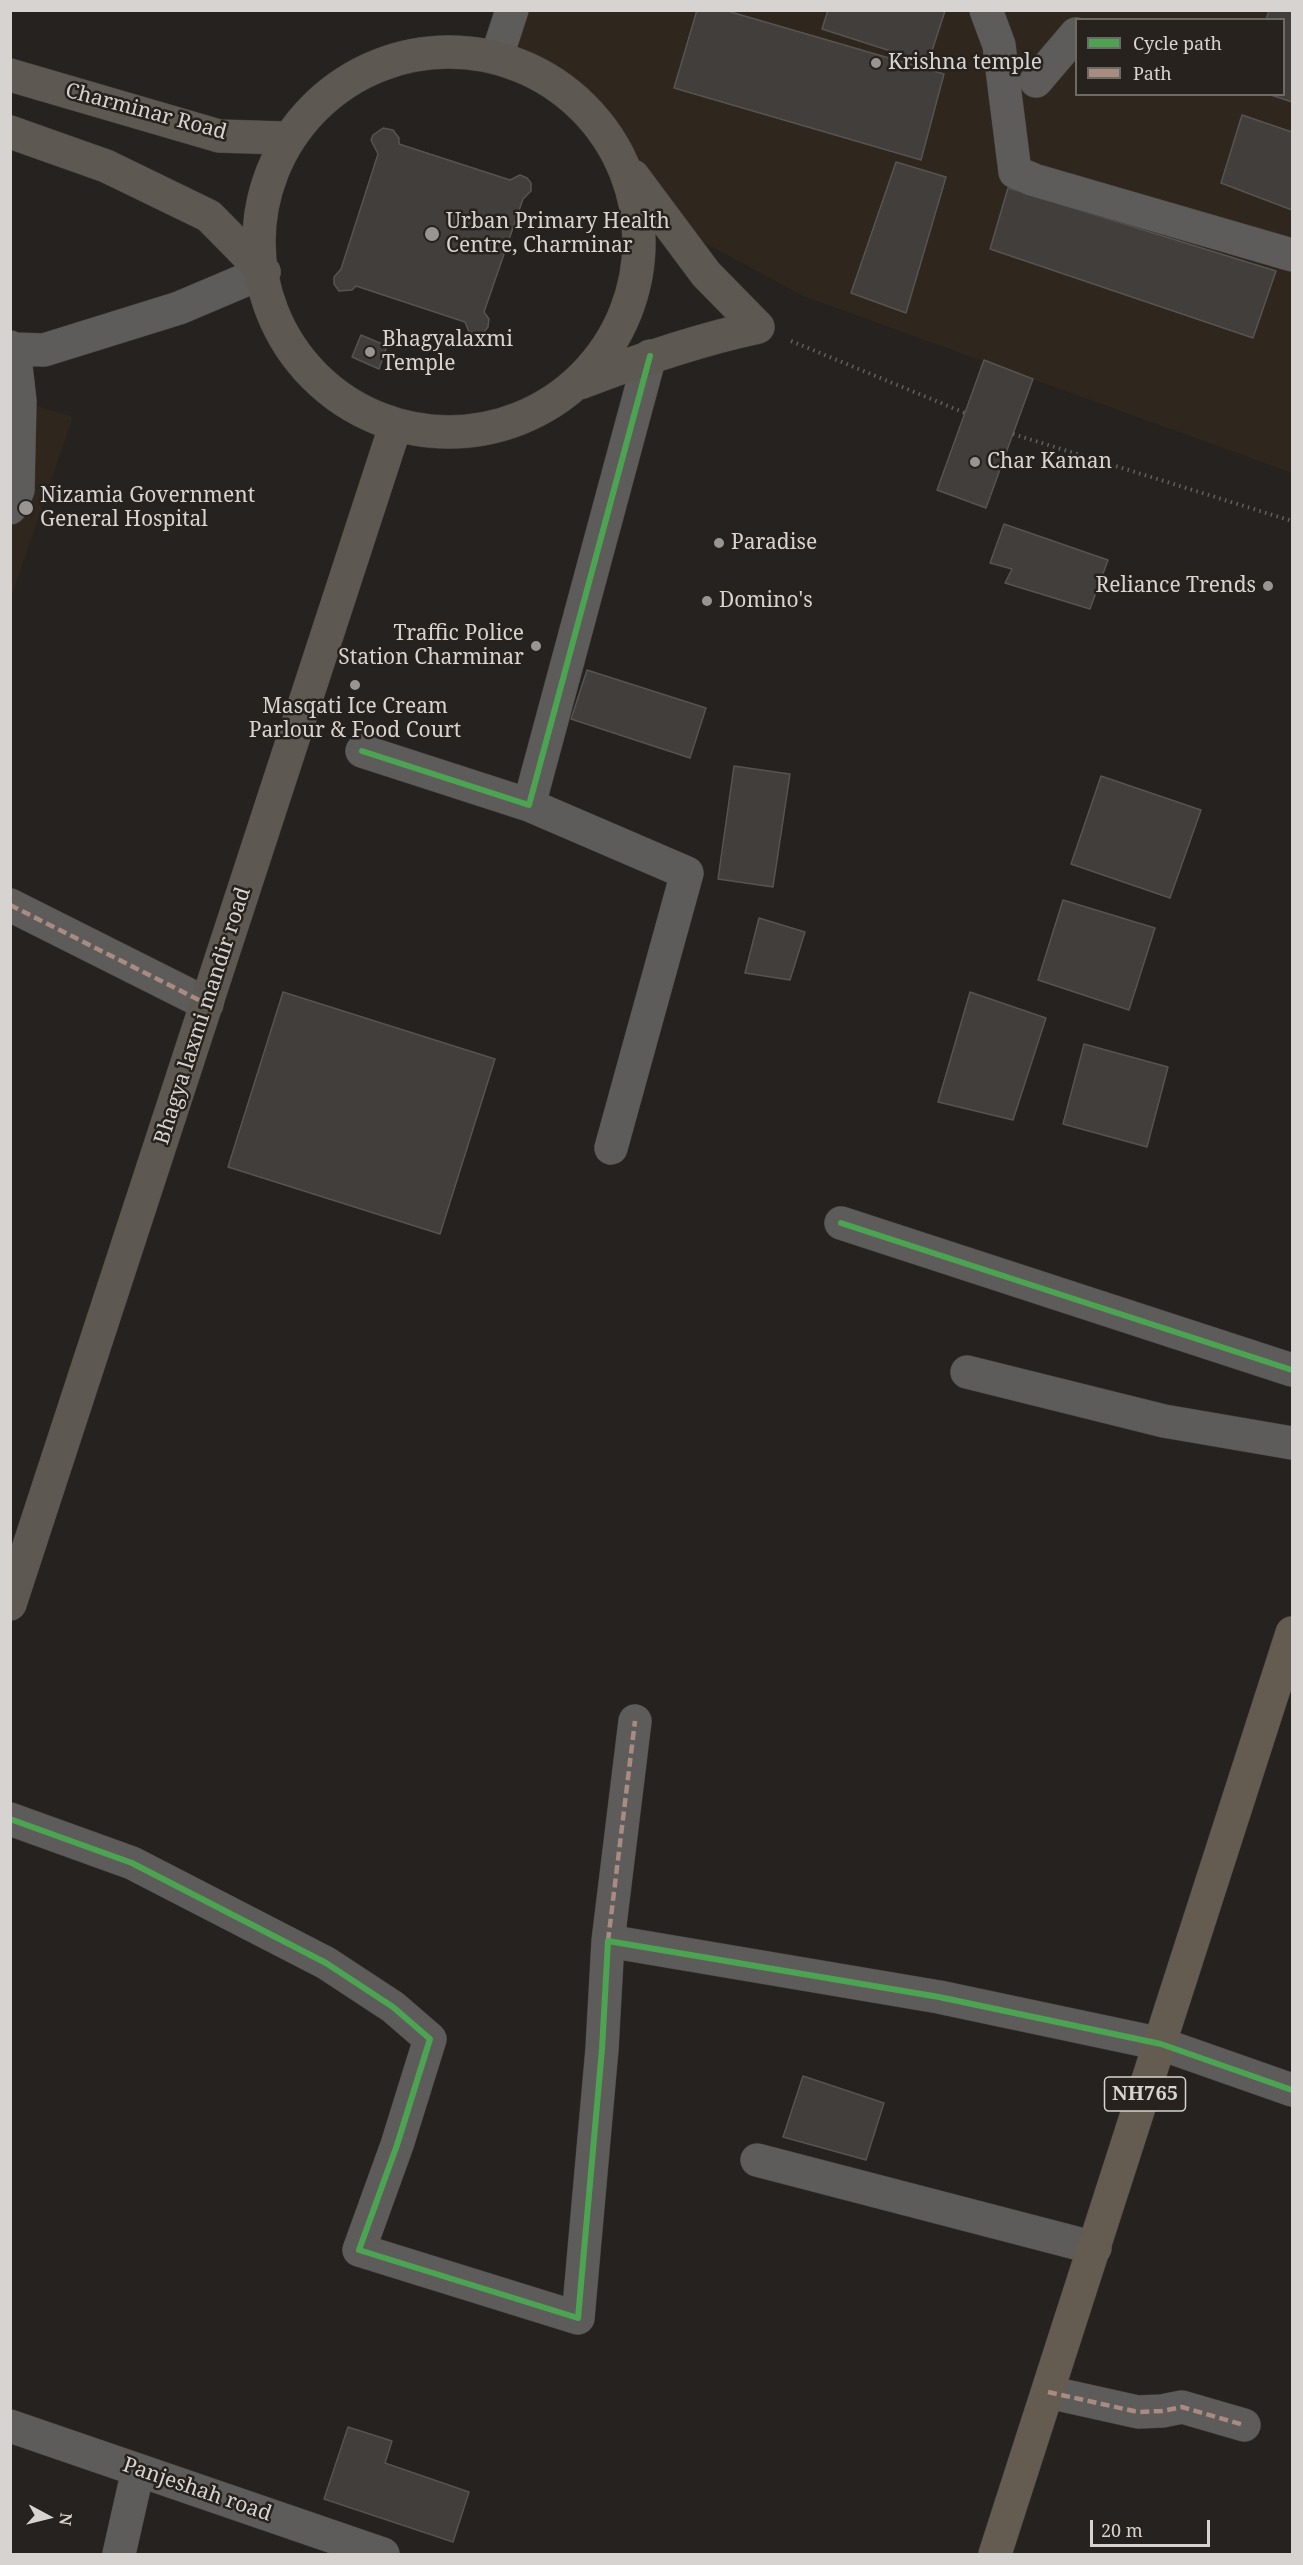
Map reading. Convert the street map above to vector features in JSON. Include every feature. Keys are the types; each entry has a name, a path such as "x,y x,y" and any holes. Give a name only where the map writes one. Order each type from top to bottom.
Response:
{"highway":[{"name":"NH765","path":"994,2554 1293,1633"}],"main road":[{"path":"439,48 497,56 586,106 626,168 706,274 758,327 707,338 650,356 579,383 506,425 440,435 395,427 336,398 282,339 264,272 256,228 283,138 308,110 373,63 439,48"},
{"name":"Charminar Road","path":"10,75 219,136 283,138"},
{"path":"10,132 106,166 209,216 264,272"},
{"path":"579,383 615,338 638,275 641,233 626,168"},
{"name":"Bhagya laxmi mandir road","path":"10,1605 395,427"}],"street":[{"path":"497,56 512,10"},
{"path":"986,10 999,45 1015,172 1034,180 1293,255"},
{"path":"1036,81 1075,36"},
{"path":"10,508 18,490 20,401 12,348 44,350 179,308 264,272"},
{"path":"529,805 650,356"},
{"path":"362,752 529,805 687,873 611,1148"},
{"path":"10,905 207,1004"},
{"path":"841,1223 1293,1370"},
{"path":"967,1372 1164,1421 1293,1443"},
{"path":"10,1819 132,1863 326,1963 393,2007 430,2039 397,2145 359,2250 578,2318 601,2061 608,1941 635,1721"},
{"path":"608,1941 939,1997 1161,2044 1293,2090"},
{"path":"757,2160 1095,2248"},
{"path":"1048,2392 1138,2412 1162,2412 1182,2407 1244,2425"},
{"name":"Panjeshah road","path":"10,2426 138,2470 342,2548 383,2554"},
{"path":"119,2554 138,2470"}],"path":[{"path":"758,327 965,413"},
{"path":"1013,434 1293,521"}],"shaded area":[{"path":"512,11 1292,11 1292,473 803,296 670,224 626,168 586,106 497,56"},
{"name":"Nizamia Government General Hospital","path":"11,398 73,417 11,598"}],"building":[{"path":"697,10 724,10 944,74 921,160 674,88"},
{"path":"828,10 945,11 928,63 822,29"},
{"path":"1269,10 1292,10 1292,102 1274,96 1285,96 1285,18 1267,18"},
{"path":"1242,115 1292,132 1292,210 1221,183"},
{"name":"Urban Primary Health Centre, Charminar","path":"383,128 393,130 399,138 399,144 510,180 520,175 531,183 531,191 523,199 484,312 489,319 488,327 483,333 476,335 469,332 465,322 356,286 352,290 339,291 334,284 334,277 341,269 378,154 371,140 373,135"},
{"path":"896,162 946,177 906,313 851,293"},
{"path":"1008,188 1276,271 1253,338 990,249"},
{"name":"Bhagyalaxmi Temple","path":"361,335 387,346 379,369 352,357"},
{"name":"Char Kaman","path":"984,360 1033,379 986,508 937,490"},
{"path":"1004,524 1108,560 1090,609 1005,583 1012,569 990,563"},
{"path":"587,670 706,708 690,758 571,719"},
{"path":"734,766 790,774 773,887 718,879"},
{"path":"1101,776 1201,810 1170,898 1071,864"},
{"path":"1063,900 1155,928 1129,1010 1038,980"},
{"path":"759,918 805,932 790,980 745,973"},
{"path":"283,992 495,1059 440,1234 228,1167"},
{"path":"970,992 1046,1018 1013,1120 938,1102"},
{"path":"1084,1044 1168,1067 1147,1147 1063,1124"},
{"path":"803,2076 884,2103 866,2160 783,2137"},
{"path":"348,2427 392,2441 385,2463 469,2492 453,2542 324,2499"}],"marked path":[{"path":"10,905 207,1004"},
{"path":"608,1941 635,1721"},
{"path":"1048,2392 1138,2412 1182,2407 1244,2425"}],"cycle path":[{"path":"362,751 529,805 650,356"},
{"path":"841,1223 1292,1370"},
{"path":"10,1819 132,1863 326,1963 393,2007 430,2039 397,2145 359,2250 578,2318 602,2049 608,1941 939,1997 1161,2044 1292,2090"}],"place":[{"name":"Krishna temple","path":"876,63"},
{"name":"Urban Primary Health Centre, Charminar","path":"432,234"},
{"name":"Bhagyalaxmi Temple","path":"370,352"},
{"name":"Char Kaman","path":"975,462"},
{"name":"Nizamia Government General Hospital","path":"26,508"},
{"name":"Paradise","path":"719,543"},
{"name":"Reliance Trends","path":"1268,586"},
{"name":"Domino's","path":"707,601"},
{"name":"Traffic Police Station Charminar","path":"536,646"},
{"name":"Masqati Ice Cream Parlour & Food Court","path":"355,685"}]}
